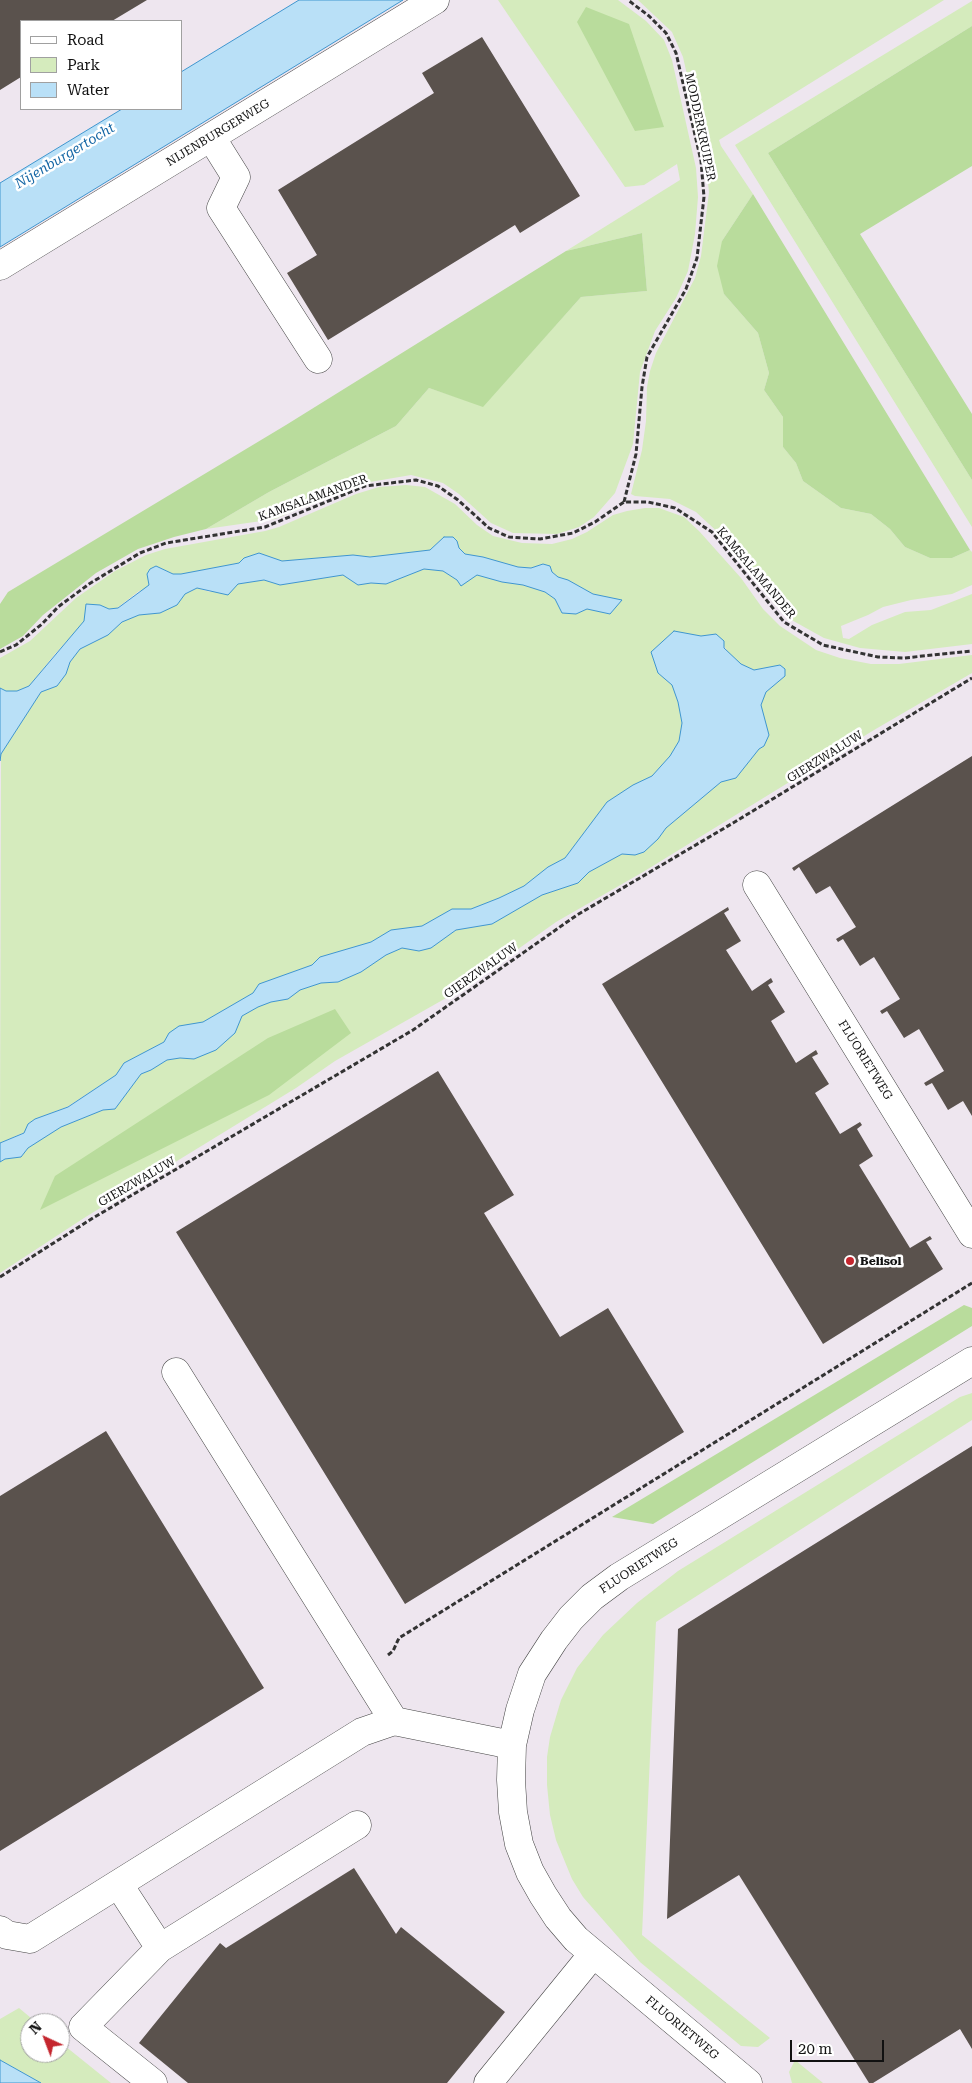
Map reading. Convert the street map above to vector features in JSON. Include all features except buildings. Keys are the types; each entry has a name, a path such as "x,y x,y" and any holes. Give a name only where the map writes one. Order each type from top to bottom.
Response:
{"street":[{"name":"NIJENBURGERWEG","path":"0,266 435,0"},
{"path":"211,137 236,176 222,208 318,359"},
{"name":"FLUORIETWEG","path":"757,885 972,1234"},
{"name":"FLUORIETWEG","path":"748,2083 593,1954 576,1939 558,1918 530,1872 519,1844 513,1812 511,1780 512,1745 520,1710 532,1674 554,1640 571,1618 592,1596 972,1361"},
{"path":"176,1372 394,1721"},
{"path":"0,1930 6,1935 30,1939 362,1732 394,1721 512,1745"},
{"path":"153,2083 83,2027 160,1948 357,1825"},
{"path":"119,1885 160,1948"},
{"path":"488,2083 593,1954"}],"path":[{"name":"MODDERKRUIPER","path":"624,502 636,454 642,387 648,357 686,290 697,258 704,197 701,160 676,53 666,33 649,16 628,0"},
{"name":"KAMSALAMANDER","path":"0,652 16,645 42,624 58,606 89,584 140,553 166,543 265,527 365,486 416,480 438,486 458,500 489,528 509,537 540,539 573,533 595,522 624,502 648,502 675,508 712,532 784,622 823,645 878,658 904,658 972,651"},
{"name":"GIERZWALUW","path":"0,1277 93,1218 413,1030 577,915 733,824 972,678"},
{"path":"365,1674 393,1651 400,1638 972,1283"}],"shaded area":[{"path":"0,0 972,0 972,2083 41,2083 0,2060"}],"green space":[{"path":"498,0 618,0 646,21 664,40 672,60 696,168 698,197 695,234 688,271 676,298 655,331 640,372 633,444 615,493 594,517 579,527 557,534 513,533 491,523 459,494 443,483 411,475 370,482 345,490 275,519 206,529 269,492 396,426 429,388 483,406 581,297 647,291 642,233 566,251 680,180 677,164 644,185 625,187"},
{"path":"638,0 944,0 719,140 721,146 753,194 722,241 724,294 758,333 769,373 764,390 783,417 783,447 796,463 803,481 841,508 871,514 890,529 905,547 930,558 952,558 970,550 972,552 972,585 952,594 911,600 883,607 841,626 843,638 849,639 872,625 905,612 931,610 972,594 972,644 905,652 860,648 824,638 788,618 723,537 696,512 670,499 631,494 642,450 650,371 656,353 695,278 701,256 709,192 705,155 683,57 672,32"},
{"path":"972,1 972,26 768,153 972,480 972,527 735,145"},
{"path":"586,7 629,24 664,127 635,131 577,22"},
{"path":"972,26 972,166 860,234 972,414 972,480 768,153"},
{"path":"753,194 970,550 952,558 930,558 905,547 890,529 871,514 841,508 803,481 796,463 783,447 783,417 764,390 769,373 758,333 724,294 717,266 722,241"},
{"path":"642,233 647,291 581,297 483,407 429,388 396,426 269,492 206,529 138,549 96,573 43,615 23,636 0,649 0,604 8,592 286,425 566,251"},
{"path":"406,485 425,487 455,504 477,525 493,536 522,543 552,544 572,539 587,532 613,515 645,508 659,508 684,517 741,578 763,609 780,626 816,650 840,658 871,664 899,664 972,655 972,673 874,730 643,872 556,922 462,989 335,1061 296,1088 84,1218 0,1273 0,1162 5,1159 21,1157 28,1148 61,1127 103,1110 115,1109 141,1074 167,1060 180,1058 194,1059 235,1033 242,1016 258,1007 288,999 300,990 321,983 338,982 361,972 386,955 402,948 419,951 431,948 456,930 492,924 542,895 578,883 589,872 622,854 635,855 658,839 666,828 721,782 736,778 759,749 764,746 769,735 760,705 766,692 785,676 780,665 754,670 741,664 730,655 716,634 701,636 683,634 658,673 672,685 678,702 682,723 679,741 670,756 652,776 633,785 607,802 565,858 548,867 524,886 499,898 471,909 452,909 422,926 391,930 371,942 320,957 312,965 259,984 253,993 203,1022 169,1033 164,1042 124,1063 116,1075 67,1107 35,1119 28,1124 25,1132 0,1143 1,754 41,692 57,686 66,674 70,662 80,649 108,635 122,622 139,615 160,613 176,605 185,594 197,588 210,592 238,584 264,580 280,585 344,575 358,585 371,583 386,584 424,569 443,571 457,580 477,575 545,592 555,599 562,613 576,614 587,609 610,614 621,600 593,594 568,580 558,577 543,564 531,568 518,567 465,554 459,548 457,541 444,537 430,550 369,557 353,555 282,561 259,553 244,558 239,563 181,574 173,574 161,568 147,574 150,585 117,608 109,609 100,605 55,654 29,686 17,691 6,691 0,688 0,658 30,641 76,598 115,571 146,555 165,549 265,531 279,527 356,494 379,487"},
{"path":"335,1009 351,1033 269,1095 40,1210 55,1176 268,1038"},
{"path":"964,1305 972,1308 972,1326 653,1524 612,1517"},
{"path":"972,1393 972,1420 656,1622 642,1935 770,2038 758,2047 741,2046 640,1962 583,1897 572,1879 556,1840 550,1815 547,1785 547,1757 550,1737 561,1700 577,1668 603,1635 637,1603 678,1571 960,1397"},
{"path":"19,2008 25,2013 20,2013 20,2063 70,2063 70,2050 111,2083 41,2083 0,2060 0,2019"},
{"path":"795,2060 823,2083 792,2083 789,2072"}],"water":[{"name":"Nijenburgertocht","path":"299,0 403,0 0,247 0,183 120,110 182,110 182,71"},
{"path":"444,537 453,537 465,554 518,567 531,568 543,564 550,566 552,572 558,577 568,580 593,594 622,600 610,614 587,609 576,614 562,613 555,599 545,592 477,575 461,586 457,580 443,571 424,569 386,584 371,583 358,585 343,575 280,585 264,580 238,584 228,595 197,588 185,594 177,605 160,613 139,615 122,622 108,635 80,649 70,662 66,674 57,686 41,692 1,754 0,761 0,688 6,691 17,691 29,686 84,621 86,604 100,605 109,609 118,608 149,585 147,574 150,569 156,566 173,574 181,574 239,563 244,558 259,553 282,561 353,555 370,557 430,550"},
{"path":"674,631 701,636 716,634 724,641 724,648 741,664 754,670 780,665 785,669 785,676 766,692 761,705 769,735 764,746 759,749 736,778 721,782 666,828 658,839 644,852 635,855 622,854 589,872 578,883 542,895 492,924 456,930 431,948 419,951 402,948 386,955 361,972 338,982 321,983 300,990 288,999 258,1007 242,1016 235,1033 216,1050 194,1059 180,1058 167,1060 141,1074 115,1109 103,1110 61,1127 28,1148 21,1157 5,1159 0,1162 0,1143 24,1133 28,1124 35,1119 68,1107 116,1075 124,1063 164,1042 169,1033 179,1026 203,1022 253,993 259,984 312,965 320,957 371,942 391,930 422,926 452,909 471,909 499,898 524,886 548,867 565,858 607,802 633,785 652,776 670,756 679,741 682,723 678,702 672,685 658,673 651,652"},
{"path":"0,2060 41,2083 0,2083"}],"place":[{"name":"Belisol","path":"850,1261"}]}
